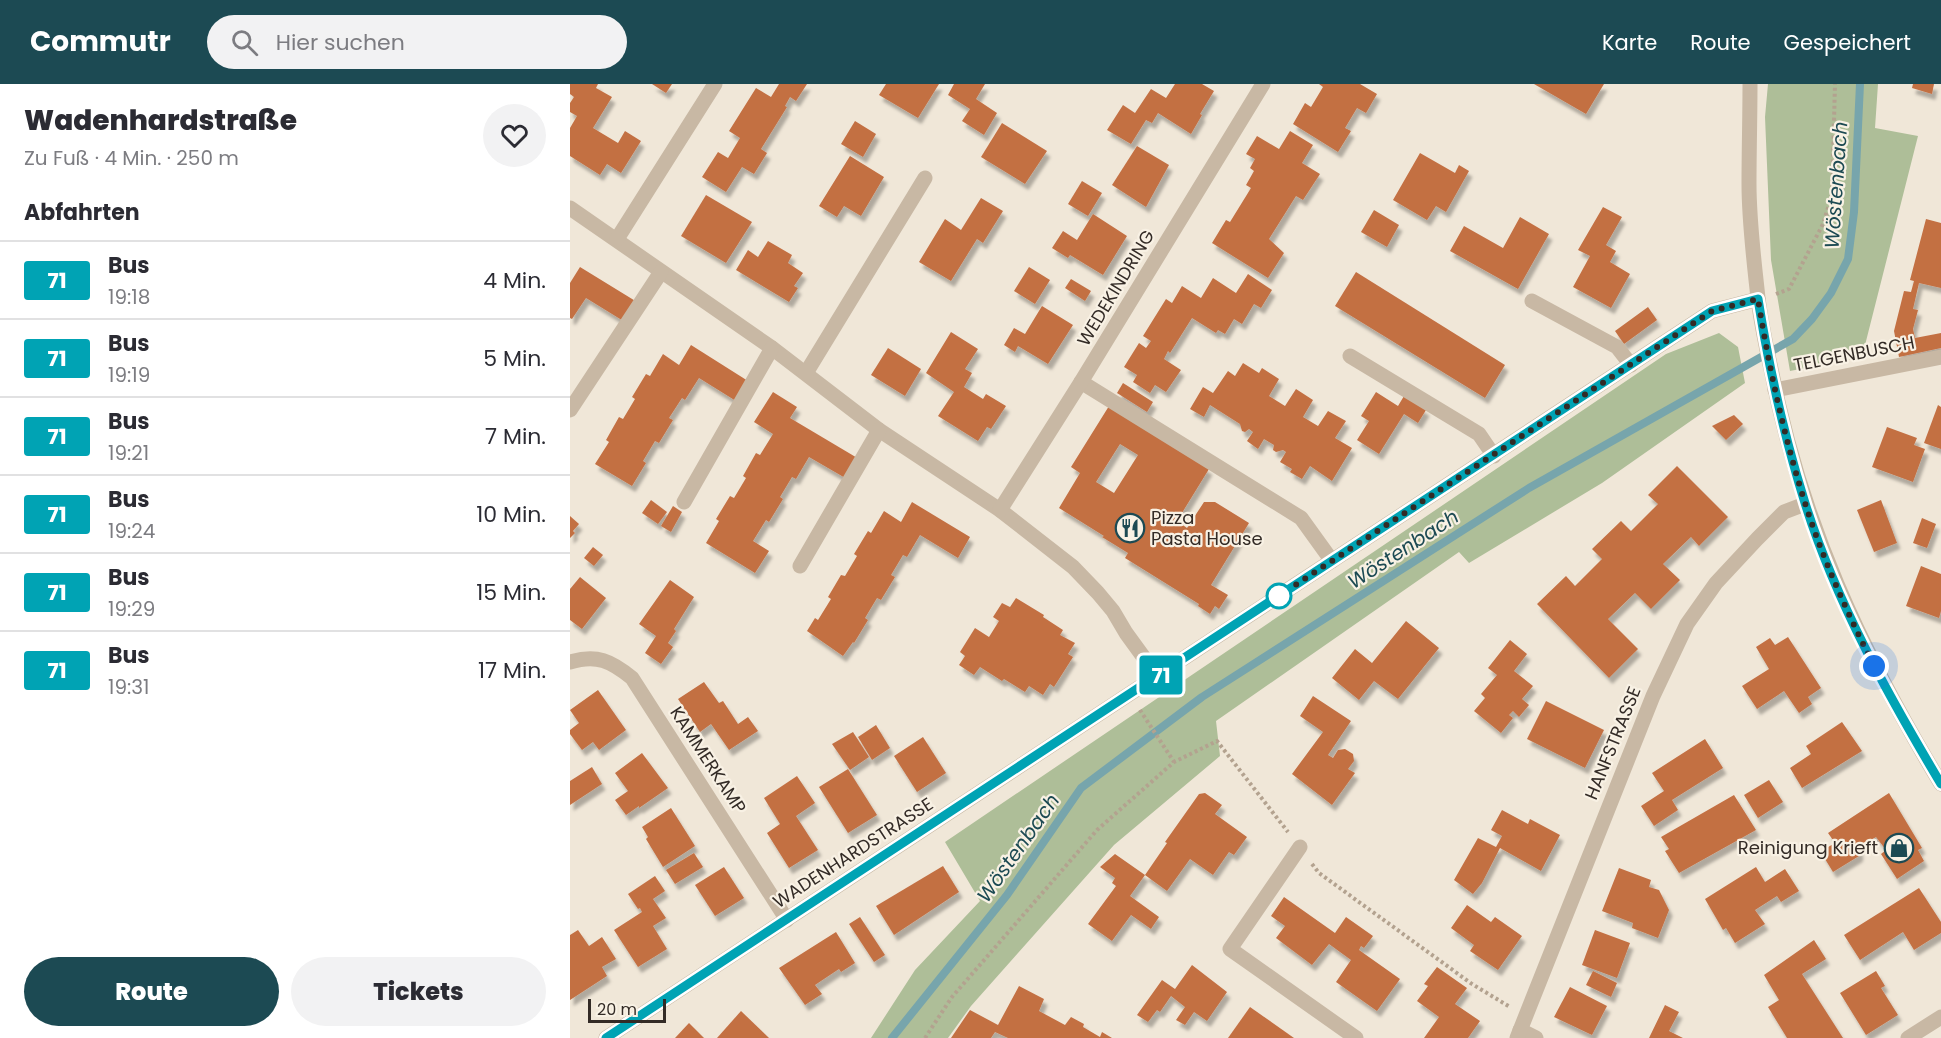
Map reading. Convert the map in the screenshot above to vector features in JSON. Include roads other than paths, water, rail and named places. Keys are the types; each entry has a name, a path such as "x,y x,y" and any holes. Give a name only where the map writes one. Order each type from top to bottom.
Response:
{"street":[{"path":"617,239 715,84"},
{"name":"WEDEKINDRING","path":"1000,510 1263,84"},
{"path":"1750,84 1749,187 1758,299 1775,390 1805,504 1854,626 1906,726 1941,784"},
{"path":"806,373 925,178"},
{"path":"570,208 772,348 879,430 1000,510 1073,567 1113,611 1158,677"},
{"path":"570,410 661,272"},
{"name":"WADENHARDSTRASSE","path":"606,1038 1712,311 1758,299"},
{"path":"1532,300 1617,347 1631,365"},
{"path":"684,502 772,348"},
{"path":"1350,356 1479,434 1494,456"},
{"name":"TELGENBUSCH","path":"1775,390 1941,357"},
{"path":"1081,382 1301,518 1332,561"},
{"path":"800,566 879,430"},
{"name":"HANFSTRASSE","path":"1521,1028 1653,696 1687,624 1716,583 1757,539 1784,512 1805,504"},
{"name":"KAMMERKAMP","path":"570,662 597,658 615,664 632,678 787,920"},
{"path":"1299,847 1230,949 1356,1038"},
{"path":"1908,1038 1941,1017"},
{"path":"1521,1028 1536,1038"}],"waterway":[{"name":"Wöstenbach","path":"892,1038 1007,895 1081,788 1202,697 1529,488 1793,339 1812,319 1831,293 1848,259 1854,212 1860,84"}],"place":[{"name":"Pizza Pasta House","path":"1130,528"},
{"name":"Reinigung Krieft","path":"1899,848"}]}
